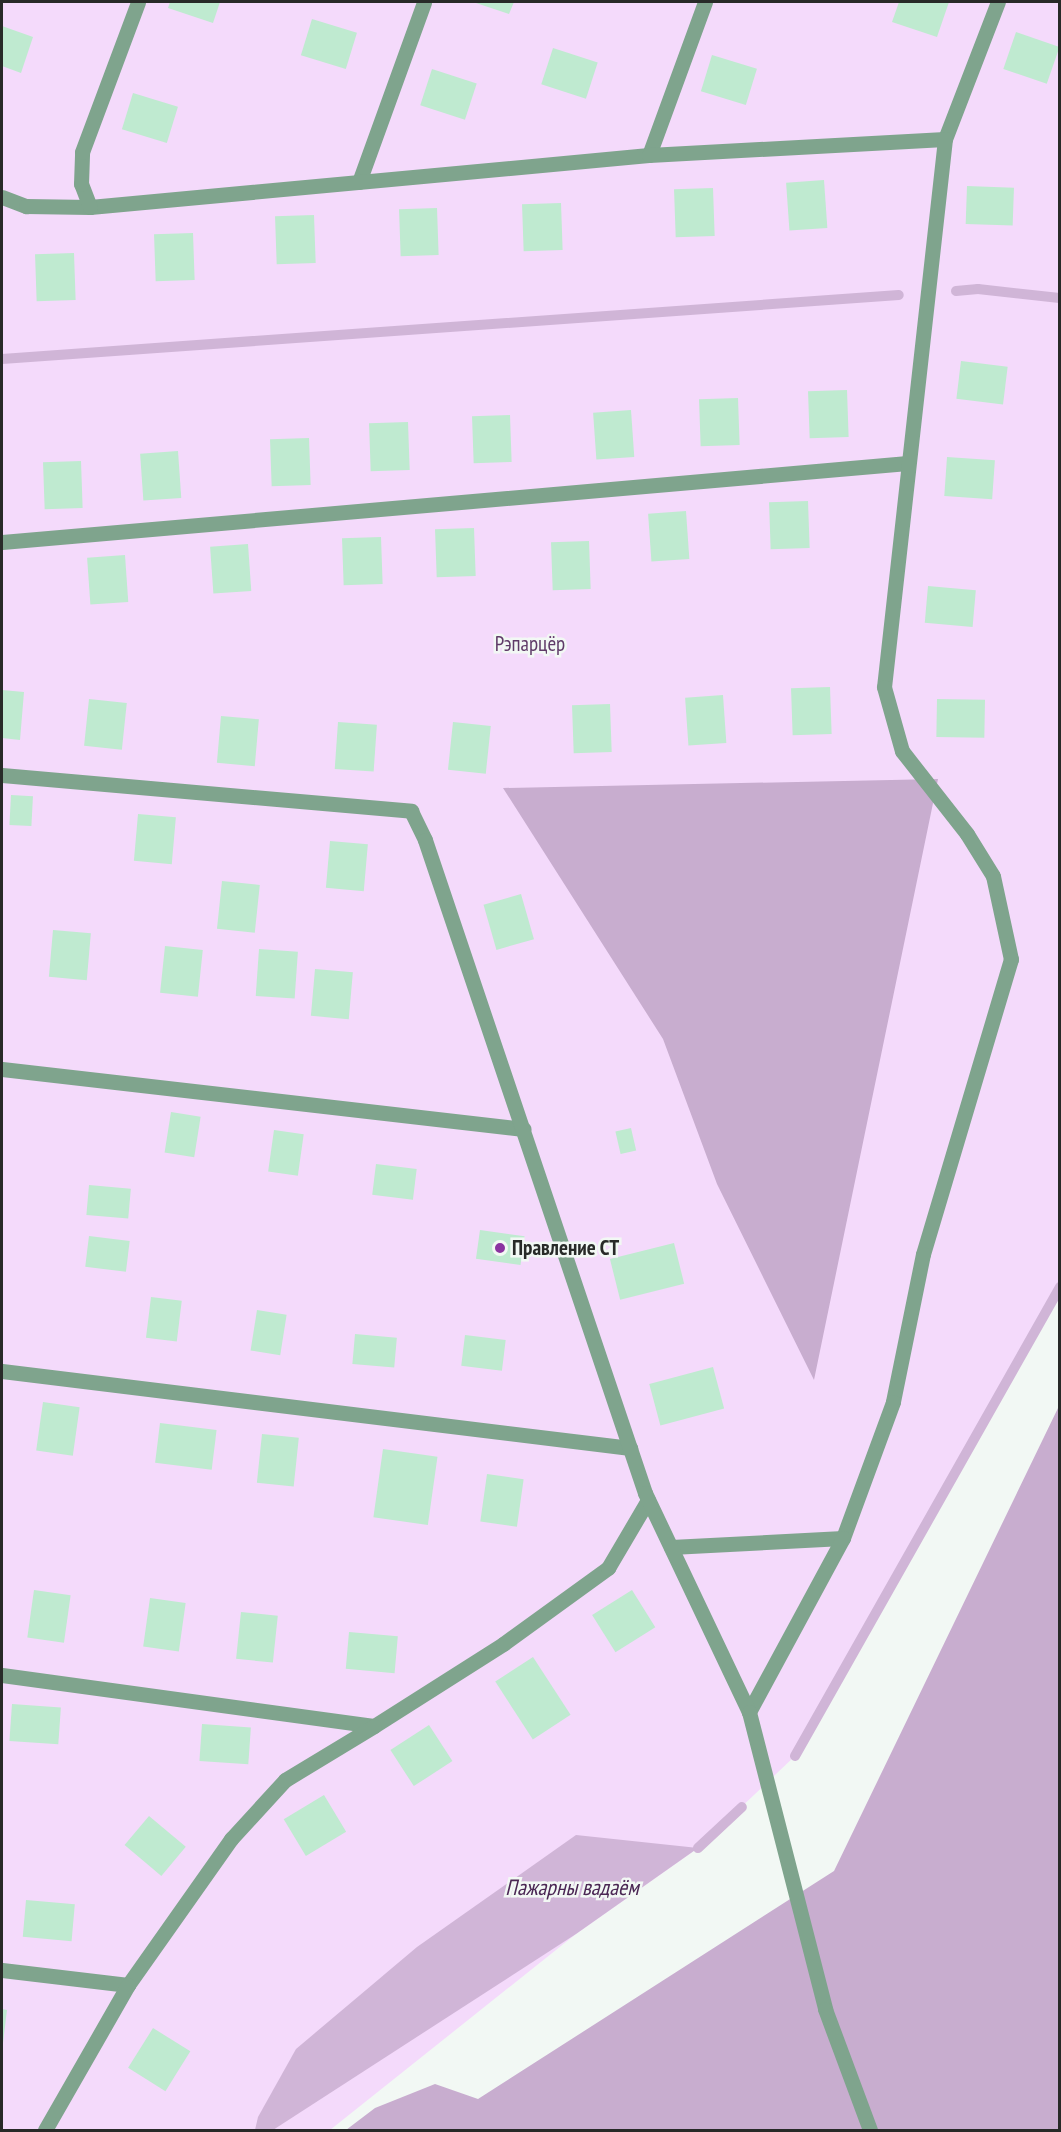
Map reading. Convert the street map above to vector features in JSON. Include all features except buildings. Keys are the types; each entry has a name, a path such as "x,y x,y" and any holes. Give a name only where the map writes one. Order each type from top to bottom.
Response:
{"street":[{"path":"90,207 81,184 82,152 138,2"},
{"path":"359,182 424,2"},
{"path":"649,155 705,2"},
{"path":"749,1712 843,1538 893,1402 923,1254 1011,959 993,876 967,834 902,751 884,687 945,139 998,2"},
{"path":"2,197 26,206 90,207 649,155 945,139"},
{"path":"2,542 908,463"},
{"path":"2,775 411,811 425,840 648,1500 749,1712 825,2009 870,2130"},
{"path":"2,1069 524,1129"},
{"path":"2,1371 630,1448"},
{"path":"45,2130 128,1984 231,1839 285,1780 503,1644 608,1568 648,1500"},
{"path":"671,1547 843,1538"},
{"path":"2,1675 374,1726"},
{"path":"2,1970 128,1984"}],"green space":[{"name":"Рэпарцёр","path":"2,2 1059,2 1059,1287 795,1756 698,1848 576,1934 330,2130 2,2130"}],"shaded area":[{"path":"938,779 814,1380 717,1184 663,1039 503,788"},
{"path":"1059,1406 1059,2130 346,2130 375,2108 435,2084 478,2099 834,1871"}],"water":[{"name":"Пажарны вадаём","path":"576,1835 698,1848 576,1934 273,2130 255,2130 258,2117 296,2049 417,1947"}],"waterway":[{"path":"956,291 978,289 1060,298"},
{"path":"2,359 899,295"},
{"path":"795,1756 1060,1287"},
{"path":"698,1848 742,1807"}],"place":[{"name":"Правление СТ","path":"500,1248"}]}
